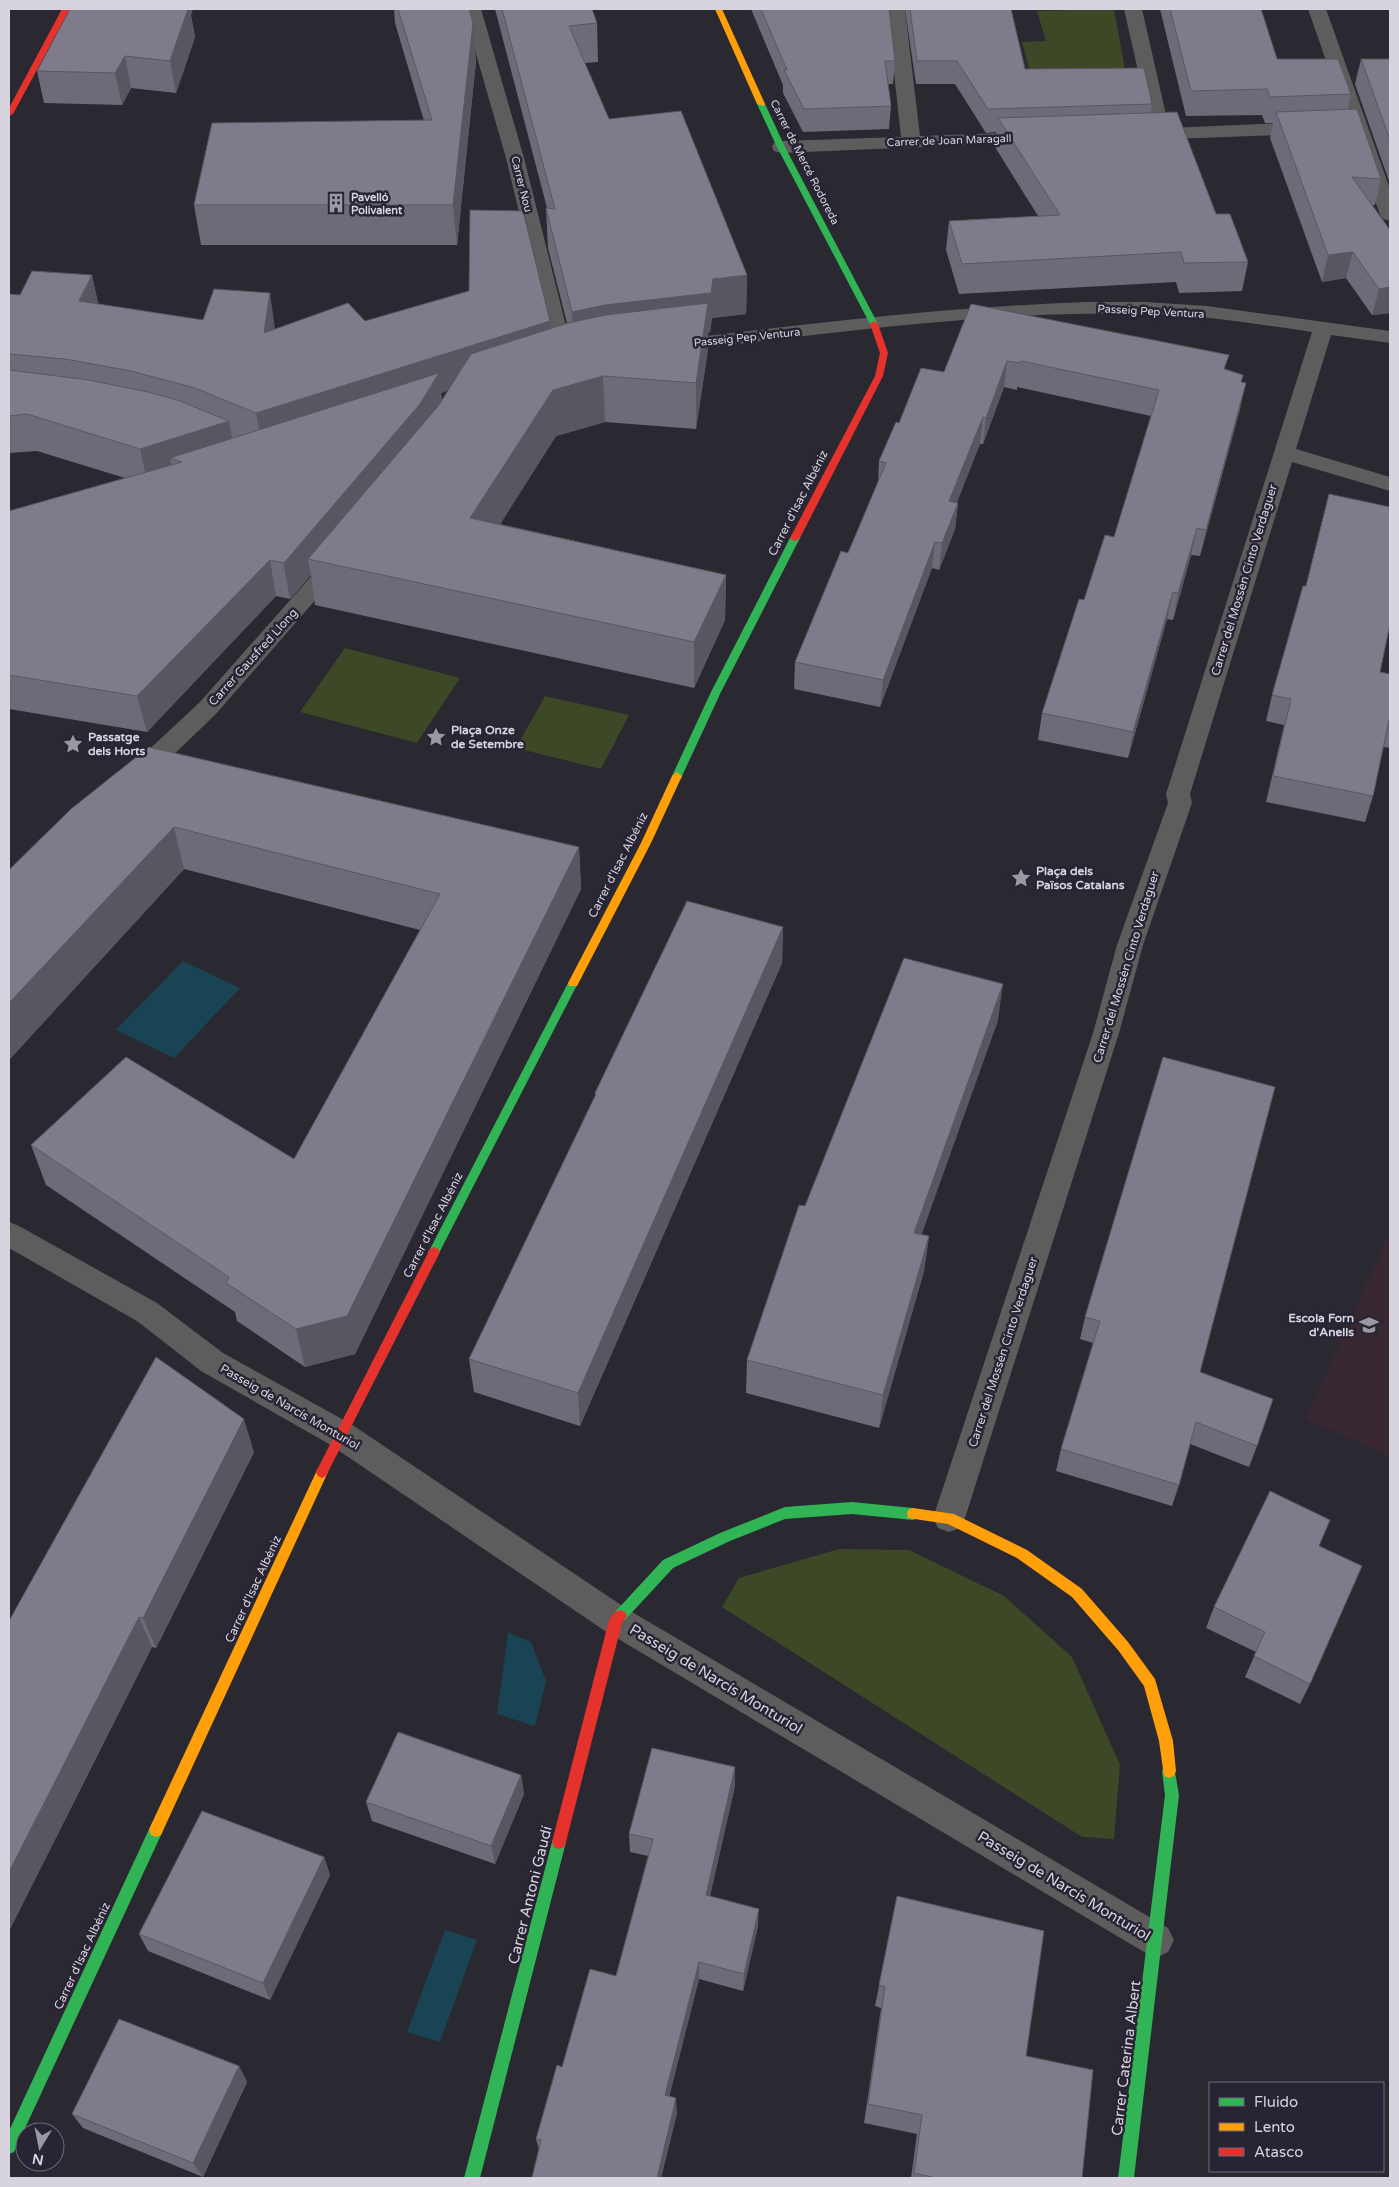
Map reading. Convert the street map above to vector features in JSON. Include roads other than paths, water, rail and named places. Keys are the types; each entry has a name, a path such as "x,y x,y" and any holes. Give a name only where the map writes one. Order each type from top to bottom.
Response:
{"street":[{"path":"9,114 66,9"},
{"name":"Carrer Nou","path":"472,9 515,158 565,362"},
{"name":"Carrer de Mercé Rodoreda","path":"718,9 781,147 874,323"},
{"path":"896,9 911,142"},
{"path":"1132,9 1162,134"},
{"path":"1317,9 1390,215"},
{"path":"1132,134 1358,126"},
{"name":"Carrer de Joan Maragall","path":"781,147 1055,137"},
{"name":"Passeig Pep Ventura","path":"655,347 950,314 1061,308 1121,308 1196,312 1390,337"},
{"name":"Carrer d'Isac Albéniz","path":"9,2147 340,1434 641,852 716,692 879,376 884,353 874,323"},
{"name":"Carrer del Mossèn Cinto Verdaguer","path":"949,1518 1106,1032 1130,945 1180,803 1178,794 1323,329"},
{"path":"1284,452 1390,484"},
{"name":"Carrer Gausfred Llong","path":"121,790 208,708 303,602 353,542"},
{"name":"Passeig de Narcís Monturiol","path":"9,1234 148,1312 212,1362 340,1434 616,1620 1156,1940 1172,1795 1166,1741 1150,1683 1123,1646 1077,1593 1022,1554 949,1518 852,1508 785,1512 725,1537 668,1564 616,1620"},
{"name":"Carrer Antoni Gaudí","path":"472,2178 616,1620"},
{"name":"Carrer Caterina Albert","path":"1126,2178 1156,1940"}],"water":[{"path":"183,961 240,988 174,1058 116,1030"},
{"path":"508,1632 531,1642 546,1681 535,1726 497,1714"},
{"path":"445,1930 477,1940 440,2042 407,2032"}],"place":[{"name":"Pavelló Polivalent","path":"336,203"},
{"name":"Plaça Onze de Setembre","path":"436,737"},
{"name":"Passatge dels Horts","path":"73,744"},
{"name":"Plaça dels Països Catalans","path":"1021,878"},
{"name":"Escola Forn d'Anells","path":"1369,1325"}]}
